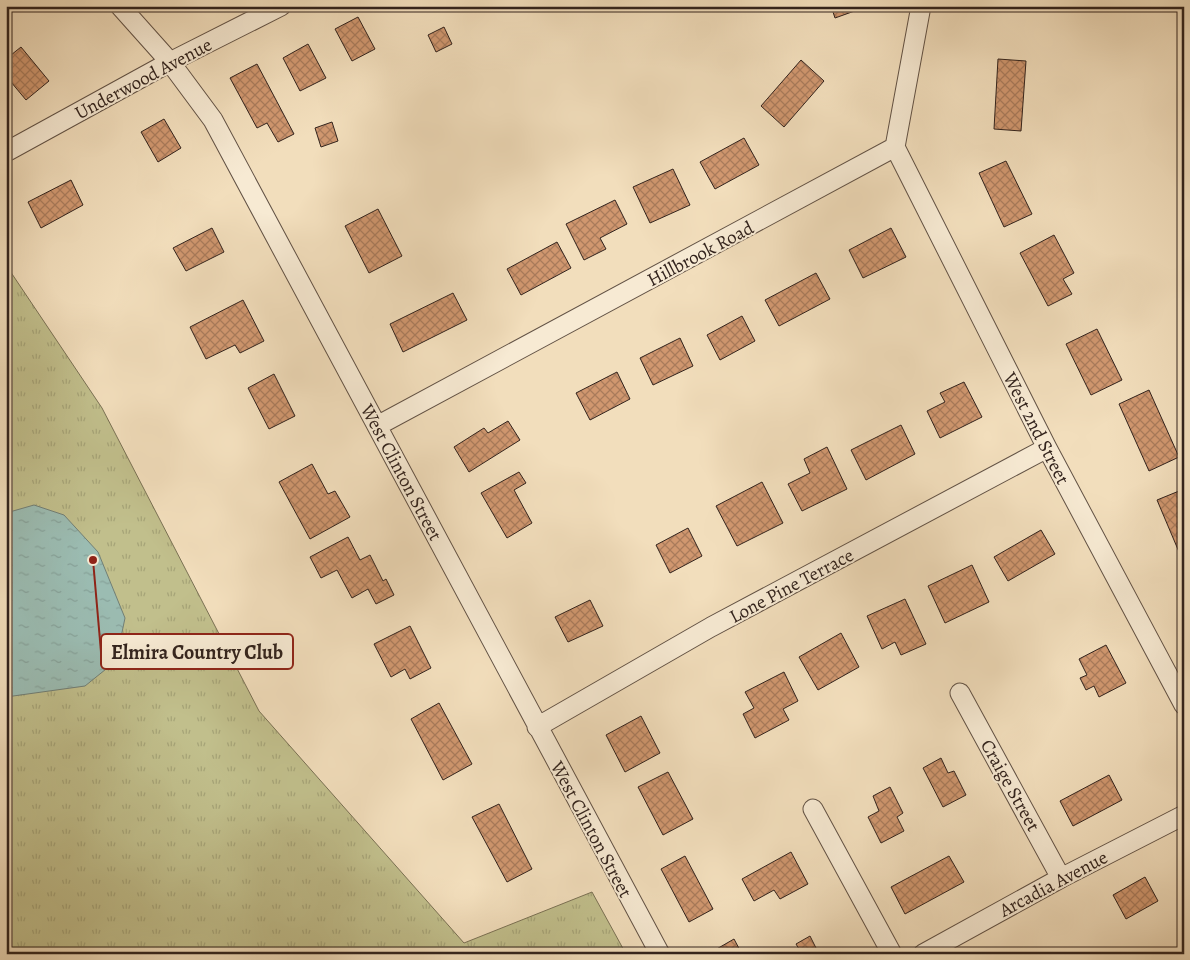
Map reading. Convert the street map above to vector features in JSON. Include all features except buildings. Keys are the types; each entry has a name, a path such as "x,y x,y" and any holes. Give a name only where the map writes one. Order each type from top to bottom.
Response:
{"street":[{"name":"West Clinton Street","path":"120,6 170,62 213,120 660,954"},
{"name":"Underwood Avenue","path":"6,152 170,62 281,6"},
{"path":"895,147 921,6"},
{"name":"Hillbrook Road","path":"377,426 895,147"},
{"name":"West 2nd Street","path":"895,147 1047,448 1184,705"},
{"name":"Lone Pine Terrace","path":"537,727 711,627 1047,448"},
{"name":"Craige Street","path":"960,693 1062,878"},
{"path":"813,809 892,954"},
{"name":"Arcadia Avenue","path":"923,954 1062,878 1184,815"}],"green space":[{"path":"6,265 102,408 259,711 464,943 592,892 626,954 6,954"}],"water":[{"path":"34,505 64,515 98,552 125,618 116,661 85,686 6,697 6,513"}],"place":[{"name":"Elmira Country Club","path":"93,560"}]}
